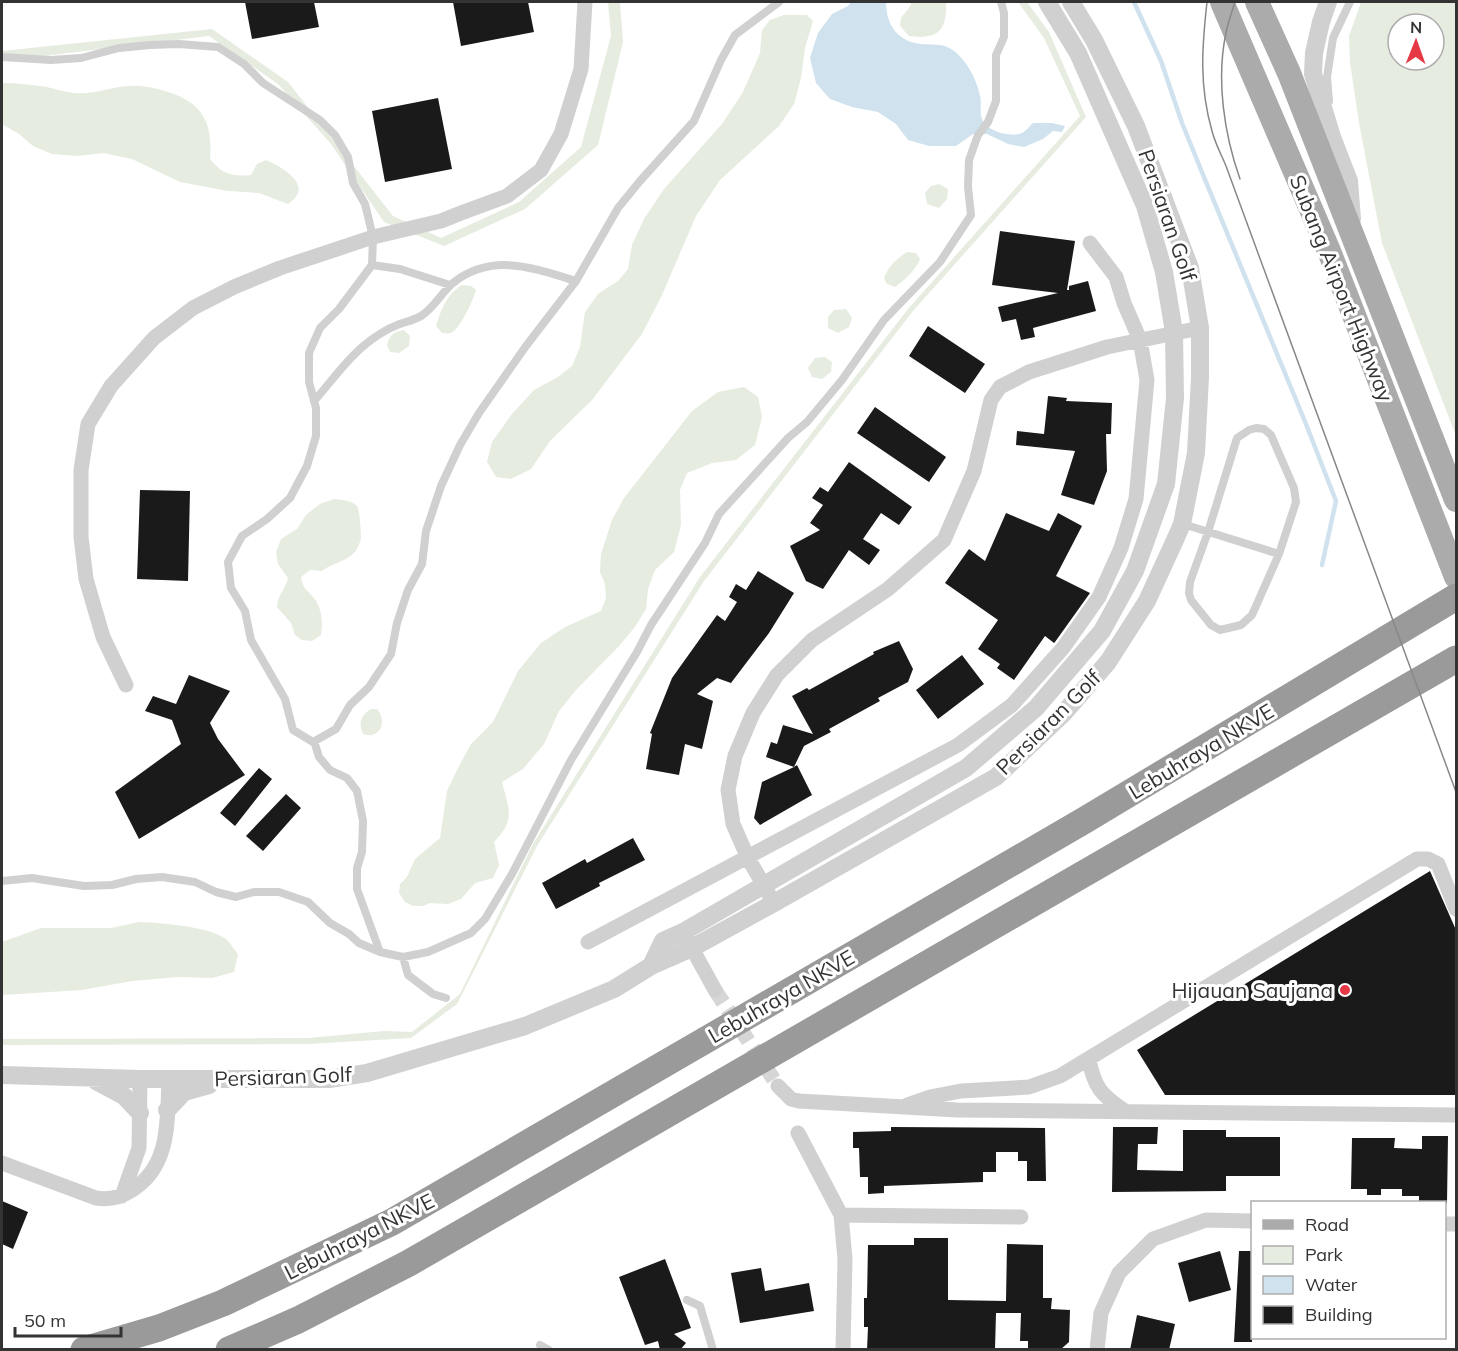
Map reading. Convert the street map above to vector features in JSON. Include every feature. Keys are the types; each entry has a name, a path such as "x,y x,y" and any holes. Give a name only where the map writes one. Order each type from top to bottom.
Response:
{"highway":[{"name":"Lebuhraya NKVE","path":"84,1350 159,1328 223,1303 392,1222 1085,820 1456,597"},
{"name":"Lebuhraya NKVE","path":"229,1350 298,1320 409,1263 1447,665"}],"main road":[{"name":"Subang Airport Highway","path":"1222,2 1329,251 1456,577"},
{"name":"Subang Airport Highway","path":"1257,2 1353,232 1456,500"}],"street":[{"path":"126,685 103,637 86,579 81,537 81,470 88,424 111,386 154,338 194,308 234,286 373,237 441,221 507,196 541,170 561,134 581,69 585,2"},
{"name":"Persiaran Golf","path":"687,940 763,884 966,768 1036,708 1102,631 1135,571 1166,484 1175,398 1174,332 1164,272 1145,206 1078,53 1047,2"},
{"name":"Persiaran Golf","path":"2,1076 329,1079 367,1073 525,1026 614,989 651,966 663,941 687,940 774,903 996,777 1063,714 1108,662 1147,601 1182,524 1196,453 1200,377 1200,328 1190,268 1144,146 1094,40 1071,2"},
{"path":"1328,2 1314,54 1313,74 1332,137 1349,181 1353,232"},
{"path":"588,942 958,744 1012,705 1063,648 1099,597 1121,548 1136,499 1147,380 1140,340 1116,277 1090,243"},
{"path":"774,903 748,858 733,824 728,790 730,770 753,713 777,675 812,640 888,590 944,540 974,471 991,400 1000,387 1029,372 1107,346 1200,328"},
{"path":"900,1108 930,1096 961,1091 1029,1086 1060,1076 1417,859 1428,859 1438,864 1456,909"},
{"path":"687,940 715,990"},
{"path":"1089,1059 1097,1088 1109,1101 1125,1111"},
{"path":"83,1077 113,1089 124,1096 140,1113"},
{"path":"122,1196 139,1148 140,1079"},
{"path":"2,1163 96,1198 106,1200 122,1196 143,1183 155,1168 162,1151 169,1079"},
{"path":"167,1110 177,1098 192,1088 240,1079"},
{"path":"778,1086 791,1098 799,1101 900,1108 1456,1115"},
{"path":"798,1133 841,1215 845,1259 843,1350"},
{"path":"139,1148 162,1151"},
{"path":"841,1215 1021,1217"},
{"path":"1097,1350 1101,1313 1119,1273 1153,1239 1206,1220 1251,1221"}],"lane":[{"path":"314,741 336,729 350,705 369,687 391,654 397,623 408,590 422,564 426,531 441,486 460,445 526,346 576,281 618,208 694,121 721,60 735,35 779,2"},
{"path":"2,881 32,878 84,886 112,885 136,879 162,877 195,882 216,892 236,897 254,892 279,892 308,902 330,923 350,934 359,943 380,952 403,957 428,952 471,933 485,919 512,874 571,760 651,625 705,543 719,514 788,438 807,422 842,380 884,320 940,262 971,215 968,188 969,160 978,135 988,122 996,101 996,55 1004,37 1004,13 1001,2"},
{"path":"1332,137 1327,77 1333,38 1350,2"},
{"path":"2,57 51,60 81,58 119,48 150,45 178,44 218,48 244,64 263,83 320,120 335,135 348,157 353,183 364,204 373,237 372,265 339,309 320,328 309,353 309,382 316,408 316,436 308,466 290,498 267,519 242,536 228,562 231,588 244,611 251,640 285,699 293,730 314,741 319,757 330,770 346,778 357,791 363,821 362,852 357,868 357,890 380,952"},
{"path":"314,401 371,339 393,326 419,317 432,307 450,285 464,275 494,265 509,264 527,266 576,281"},
{"path":"372,265 400,269 450,285"},
{"path":"1264,429 1271,435 1294,488 1296,502 1279,554 1252,615 1241,625 1220,630 1211,625 1191,600 1190,582 1237,438 1249,430 1264,429"},
{"path":"1182,524 1279,554"},
{"path":"403,957 408,975 433,994 446,998"},
{"path":"687,1300 700,1306 713,1350"},
{"path":"540,1345 549,1350"}],"green space":[{"path":"608,2 620,2 623,42 598,145 525,209 444,246 384,222 331,144 278,84 209,36 2,61 2,51 212,29 288,82 393,216 441,238 519,202 581,147 611,36"},
{"path":"911,2 946,2 945,20 939,31 934,35 909,36 900,26 901,18"},
{"path":"1018,2 1027,2 1049,32 1086,117 913,311 704,581 537,846 457,1004 411,1038 308,1044 2,1045 2,1039 308,1038 384,1031 412,1032 460,994 533,844 700,577 908,309 1080,116 1044,38"},
{"path":"1361,2 1456,2 1456,436 1382,243 1350,62 1349,36"},
{"path":"784,15 807,15 813,21 794,104 779,126 720,180 696,216 662,295 642,334 592,400 550,441 531,469 511,479 496,477 487,462 492,442 512,414 534,390 558,377 572,366 580,347 585,312 598,294 618,281 628,269 632,245 644,219 664,189 722,124 743,92 760,53 762,30 770,20"},
{"path":"2,83 41,86 71,93 138,86 178,96 196,107 202,115 209,134 210,159 219,168 233,175 251,175 257,164 266,160 294,178 298,184 296,197 288,204 259,193 228,191 180,182 132,159 103,153 78,156 52,154 33,146 2,124"},
{"path":"939,184 948,189 947,199 939,208 927,204 925,193 931,186"},
{"path":"907,252 916,253 920,259 916,267 895,287 887,284 884,278 888,270"},
{"path":"462,285 471,286 476,290 472,300 463,320 455,330 442,333 436,326 445,302"},
{"path":"846,309 852,318 849,327 838,333 828,328 828,317 834,310"},
{"path":"404,330 410,336 409,346 399,353 390,352 387,345 391,336"},
{"path":"825,357 832,362 831,372 822,379 812,377 808,368 815,358"},
{"path":"744,387 758,397 762,417 755,445 736,460 712,463 687,473 680,490 681,525 674,552 655,570 648,589 646,609 619,646 559,711 544,744 523,769 502,782 509,814 506,827 494,842 499,865 493,878 475,883 461,899 448,904 430,903 413,906 405,902 399,893 400,884 407,877 415,859 440,838 447,791 471,744 493,722 518,671 541,643 565,627 601,611 606,598 605,584 600,572 601,554 612,520 624,498 692,411 718,392"},
{"path":"334,499 349,501 357,506 361,539 355,552 347,558 322,571 310,570 301,577 305,588 318,605 322,622 321,635 312,641 302,640 295,635 291,623 277,607 288,578 278,564 276,552 281,539 297,529 306,515 320,504"},
{"path":"371,709 377,709 382,724 378,732 363,734 361,720"},
{"path":"139,922 184,926 218,935 228,941 238,954 234,972 212,978 178,977 132,981 82,990 2,995 2,942 41,928 111,928"}],"water":[{"path":"851,2 886,2 888,17 899,35 920,44 944,46 956,53 973,76 981,99 982,119 988,127 1012,135 1023,132 1033,123 1052,123 1065,126 1062,132 1053,131 1043,139 1024,147 1008,144 987,134 973,134 956,146 929,146 908,140 896,124 878,112 852,107 830,99 816,83 810,58 818,33 832,14"}],"building":[{"path":"245,2 314,2 319,27 252,39"},
{"path":"453,2 528,2 534,32 461,46"},
{"path":"438,98 452,169 385,182 372,111"},
{"path":"1000,231 1075,241 1067,290 1069,286 1088,281 1096,311 1033,328 1035,337 1021,340 1016,319 1002,322 998,307 1058,293 992,285"},
{"path":"928,326 985,364 965,393 909,356"},
{"path":"1048,396 1067,398 1066,401 1112,403 1111,434 1106,434 1107,471 1094,505 1061,495 1075,451 1016,445 1017,431 1044,434"},
{"path":"875,407 946,457 929,482 857,433"},
{"path":"849,462 912,507 899,525 881,513 863,539 880,550 869,565 849,550 823,589 806,581 790,546 820,530 810,523 823,505 812,498 820,487 828,492"},
{"path":"140,490 190,491 188,581 137,579"},
{"path":"1006,513 1049,531 1058,513 1082,526 1056,576 1090,593 1055,642 1045,636 1014,680 997,668 1000,664 978,649 998,620 945,583 969,549 985,561"},
{"path":"758,571 794,593 769,633 731,683 717,678 697,694 713,701 702,749 685,744 679,775 646,769 652,734 650,733 672,678 717,615 725,621 737,602 729,597 736,584 746,590"},
{"path":"899,641 913,669 908,682 878,698 880,701 829,729 831,732 804,746 794,767 766,757 771,742 777,744 783,725 813,734 792,696 807,688 809,690 874,654 873,652"},
{"path":"962,655 984,684 938,719 916,690"},
{"path":"189,675 230,691 210,723 218,739 245,775 139,839 115,792 181,744 172,720 145,711 153,696 176,704"},
{"path":"797,765 812,795 760,825 754,818 762,782"},
{"path":"259,768 272,779 235,826 220,813"},
{"path":"286,794 301,808 263,851 246,836"},
{"path":"633,838 645,860 599,883 600,886 556,909 542,883 585,859 587,863"},
{"name":"Hijauan Saujana","path":"1430,871 1456,930 1456,1095 1165,1095 1137,1050"},
{"path":"891,1127 1045,1128 1046,1181 1027,1181 1027,1161 1018,1161 1018,1152 996,1152 996,1172 983,1172 983,1182 884,1186 884,1193 868,1194 868,1177 860,1177 859,1148 853,1148 853,1132 891,1131"},
{"path":"1113,1127 1158,1127 1157,1144 1138,1144 1137,1170 1183,1171 1183,1130 1226,1130 1226,1137 1280,1137 1280,1176 1226,1176 1226,1191 1112,1192"},
{"path":"1422,1136 1448,1136 1447,1203 1446,1201 1419,1201 1419,1196 1402,1196 1402,1189 1381,1189 1381,1195 1367,1195 1367,1189 1351,1189 1352,1138 1395,1138 1394,1148 1422,1149"},
{"path":"2,1201 28,1212 13,1249 2,1244"},
{"path":"914,1238 948,1238 948,1300 1006,1301 1007,1244 1043,1245 1043,1298 1052,1298 1051,1309 1070,1310 1069,1342 1060,1350 1028,1350 1028,1341 1020,1341 1021,1313 996,1313 995,1349 867,1350 868,1327 864,1327 864,1298 867,1298 868,1245 914,1245"},
{"path":"1220,1251 1231,1290 1189,1302 1178,1263"},
{"path":"1239,1251 1251,1251 1252,1342 1234,1342"},
{"path":"665,1259 691,1328 674,1334 686,1343 680,1350 660,1350 658,1341 645,1345 619,1277"},
{"path":"761,1268 765,1291 809,1283 814,1311 740,1323 731,1273"},
{"path":"1137,1315 1175,1324 1169,1350 1130,1350"}],"waterway":[{"path":"1134,2 1161,61 1182,123 1336,501 1322,565"}],"tunnel":[{"path":"715,990 778,1086"}],"tram line":[{"path":"1207,2 1203,82 1213,135 1456,792"},
{"path":"1235,2 1223,51 1222,88 1226,125 1240,179"}],"place":[{"name":"Hijauan Saujana","path":"1345,990"}]}
